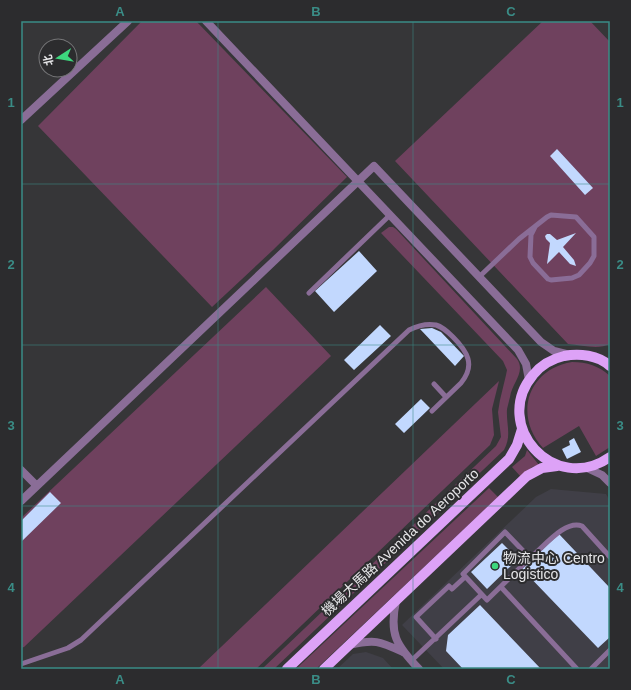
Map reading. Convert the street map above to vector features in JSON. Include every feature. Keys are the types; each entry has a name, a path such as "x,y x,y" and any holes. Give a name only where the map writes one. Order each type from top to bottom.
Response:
{"main road":[{"path":"557,466 542,457 530,445 522,429 520,404 523,391 537,370 558,357 583,355 596,358 610,366"},
{"path":"596,358 610,356"},
{"name":"機場大馬路 Avenida do Aeroporto","path":"287,669 509,459 517,445 522,429"},
{"path":"324,669 527,476 542,468 557,466 572,469 587,468 602,463 610,457"}],"street":[{"path":"21,120 128,21"},
{"path":"206,21 518,350 526,364 529,380"},
{"path":"21,502 374,166 541,342 554,351 570,355"},
{"path":"587,468 602,475 610,483"},
{"path":"21,470 37,486"},
{"path":"396,601 392,618 393,627 403,652 419,669"},
{"path":"349,645 367,641 382,642 403,652"}],"lane":[{"path":"309,293 390,215"},
{"path":"479,277 519,239 535,227 551,215 576,217 594,237 594,256 590,263 576,277 554,280 548,278 533,263 530,257 531,235 535,227"},
{"path":"21,664 68,648 81,640 400,338 415,327 430,324 446,330 461,345 467,355 469,367 465,378 432,411"},
{"path":"434,384 446,397"},
{"path":"530,558 505,532 463,574 487,600 530,558 565,527 578,524 582,526 610,557"},
{"path":"436,639 416,617 449,586 452,589 465,577"},
{"path":"501,587 577,669"},
{"path":"411,661 481,595"},
{"path":"590,669 610,650"}],"shaded area":[{"path":"142,21 196,21 347,177 273,250 212,307 38,126"},
{"path":"543,21 590,21 610,42 610,344 600,347 568,344 395,161"},
{"path":"389,227 396,229 517,359 520,368 518,378 511,392 507,409 508,440 504,450 274,669 262,669 496,446 501,437 498,412 507,370 503,361 381,233"},
{"path":"266,287 331,356 24,647 21,648 21,518"},
{"path":"572,362 592,365 610,376 610,447 596,456 579,426 543,448 534,435 529,422 527,408 530,395 536,384 545,374 557,366"},
{"path":"499,381 492,409 494,435 490,445 256,669 198,669"},
{"path":"527,450 539,465 532,467 521,477 512,467 525,456"},
{"path":"489,488 498,497 316,669 296,669"},
{"name":"物流中心 Centro Logistico","path":"551,489 606,494 610,501 610,665 606,669 444,669 402,625 536,497"},
{"path":"366,652 383,658 393,669 337,669 353,654"}],"building":[{"path":"557,149 593,188 585,195 550,156"},
{"path":"576,233 563,247 574,260 576,266 570,264 559,252 547,264 550,243 545,236 550,234 557,240"},
{"path":"359,251 377,271 334,312 315,291"},
{"path":"380,325 391,336 354,370 344,360"},
{"path":"432,328 441,332 464,356 455,366 420,329"},
{"path":"421,399 430,408 404,433 395,424"},
{"path":"574,438 581,452 567,459 562,449 570,445 569,441"},
{"path":"50,492 61,503 21,542 21,521"},
{"path":"559,534 610,588 610,637 598,648 522,569"},
{"name":"物流中心 Centro Logistico","path":"502,543 518,559 487,589 471,572"},
{"path":"480,605 541,669 463,669 446,651 448,635"}],"place":[{"name":"物流中心 Centro Logistico","path":"495,566"}]}
